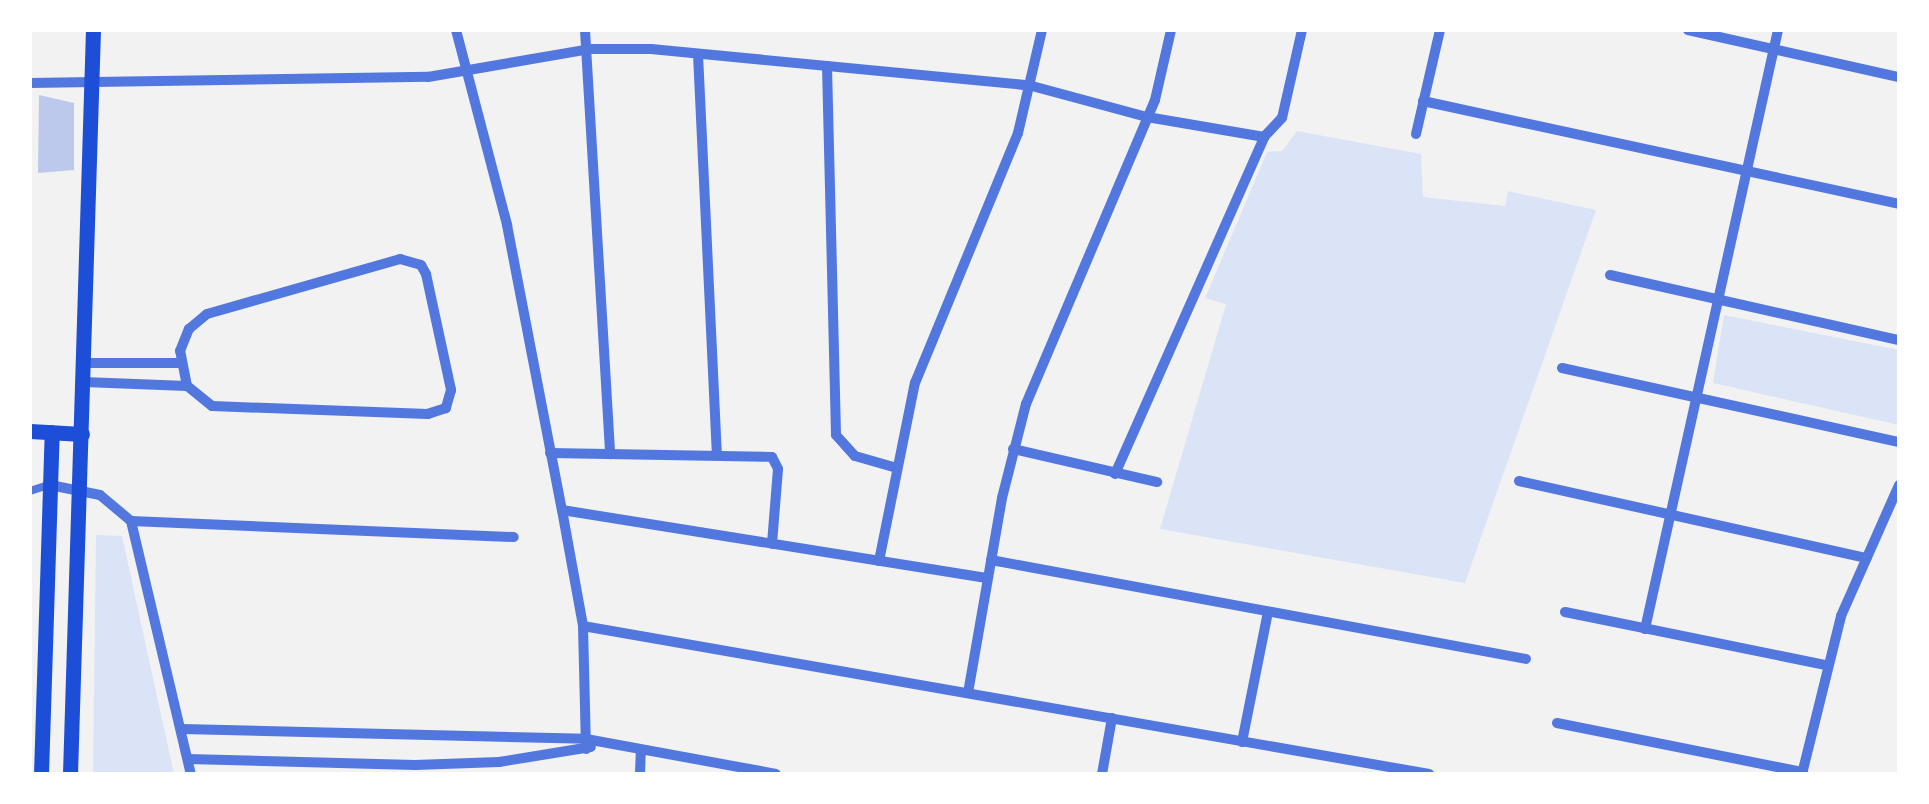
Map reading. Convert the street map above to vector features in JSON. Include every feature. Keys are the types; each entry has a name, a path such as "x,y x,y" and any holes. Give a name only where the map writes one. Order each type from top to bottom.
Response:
{"main road":[{"path":"70,774 93,30"},
{"path":"30,431 82,434"},
{"path":"41,774 36,701 38,593 46,574 52,432"},
{"path":"46,574 76,576"}],"street":[{"path":"456,30 507,225 562,510 582,626 586,744"},
{"path":"585,30 590,49 610,454"},
{"path":"879,561 893,467 923,360 996,191 1032,86 1042,30"},
{"path":"968,693 1013,449 1147,117 1171,30"},
{"path":"1115,474 1264,137 1282,118 1302,30"},
{"path":"1416,134 1440,30"},
{"path":"1688,30 1899,77"},
{"path":"1646,629 1668,514 1778,30"},
{"path":"30,83 468,71 590,49 698,54 1032,86 1147,117 1264,137"},
{"path":"698,54 717,454"},
{"path":"828,66 836,434 855,456 893,467"},
{"path":"1423,101 1899,204"},
{"path":"400,259 426,274 451,390 446,408 428,414 212,406 187,386 180,362 189,328 206,314 400,259"},
{"path":"1610,275 1899,340"},
{"path":"84,364 180,362"},
{"path":"1562,368 1899,442"},
{"path":"84,382 187,386"},
{"path":"1013,449 1156,482"},
{"path":"550,452 762,454 776,462 772,544"},
{"path":"1519,481 1867,558"},
{"path":"30,491 50,484 80,487 100,495 131,521 191,774"},
{"path":"1557,723 1802,773 1825,665 1899,485"},
{"path":"562,510 988,578"},
{"path":"131,521 514,538"},
{"path":"991,560 1526,659"},
{"path":"1242,742 1268,612"},
{"path":"1565,612 1825,665"},
{"path":"582,626 1429,774"},
{"path":"1102,774 1112,718"},
{"path":"182,729 601,744 776,774"},
{"path":"188,759 415,765 586,744"},
{"path":"640,774 641,750"}],"shaded area":[{"path":"1297,131 1421,154 1423,197 1505,206 1508,191 1596,210 1465,583 1160,529 1226,304 1205,298 1267,152 1282,151"},
{"path":"1724,315 1899,350 1899,425 1713,383"},
{"path":"96,535 122,536 174,774 93,774"}],"building":[{"path":"39,95 74,103 74,170 38,173"}]}
